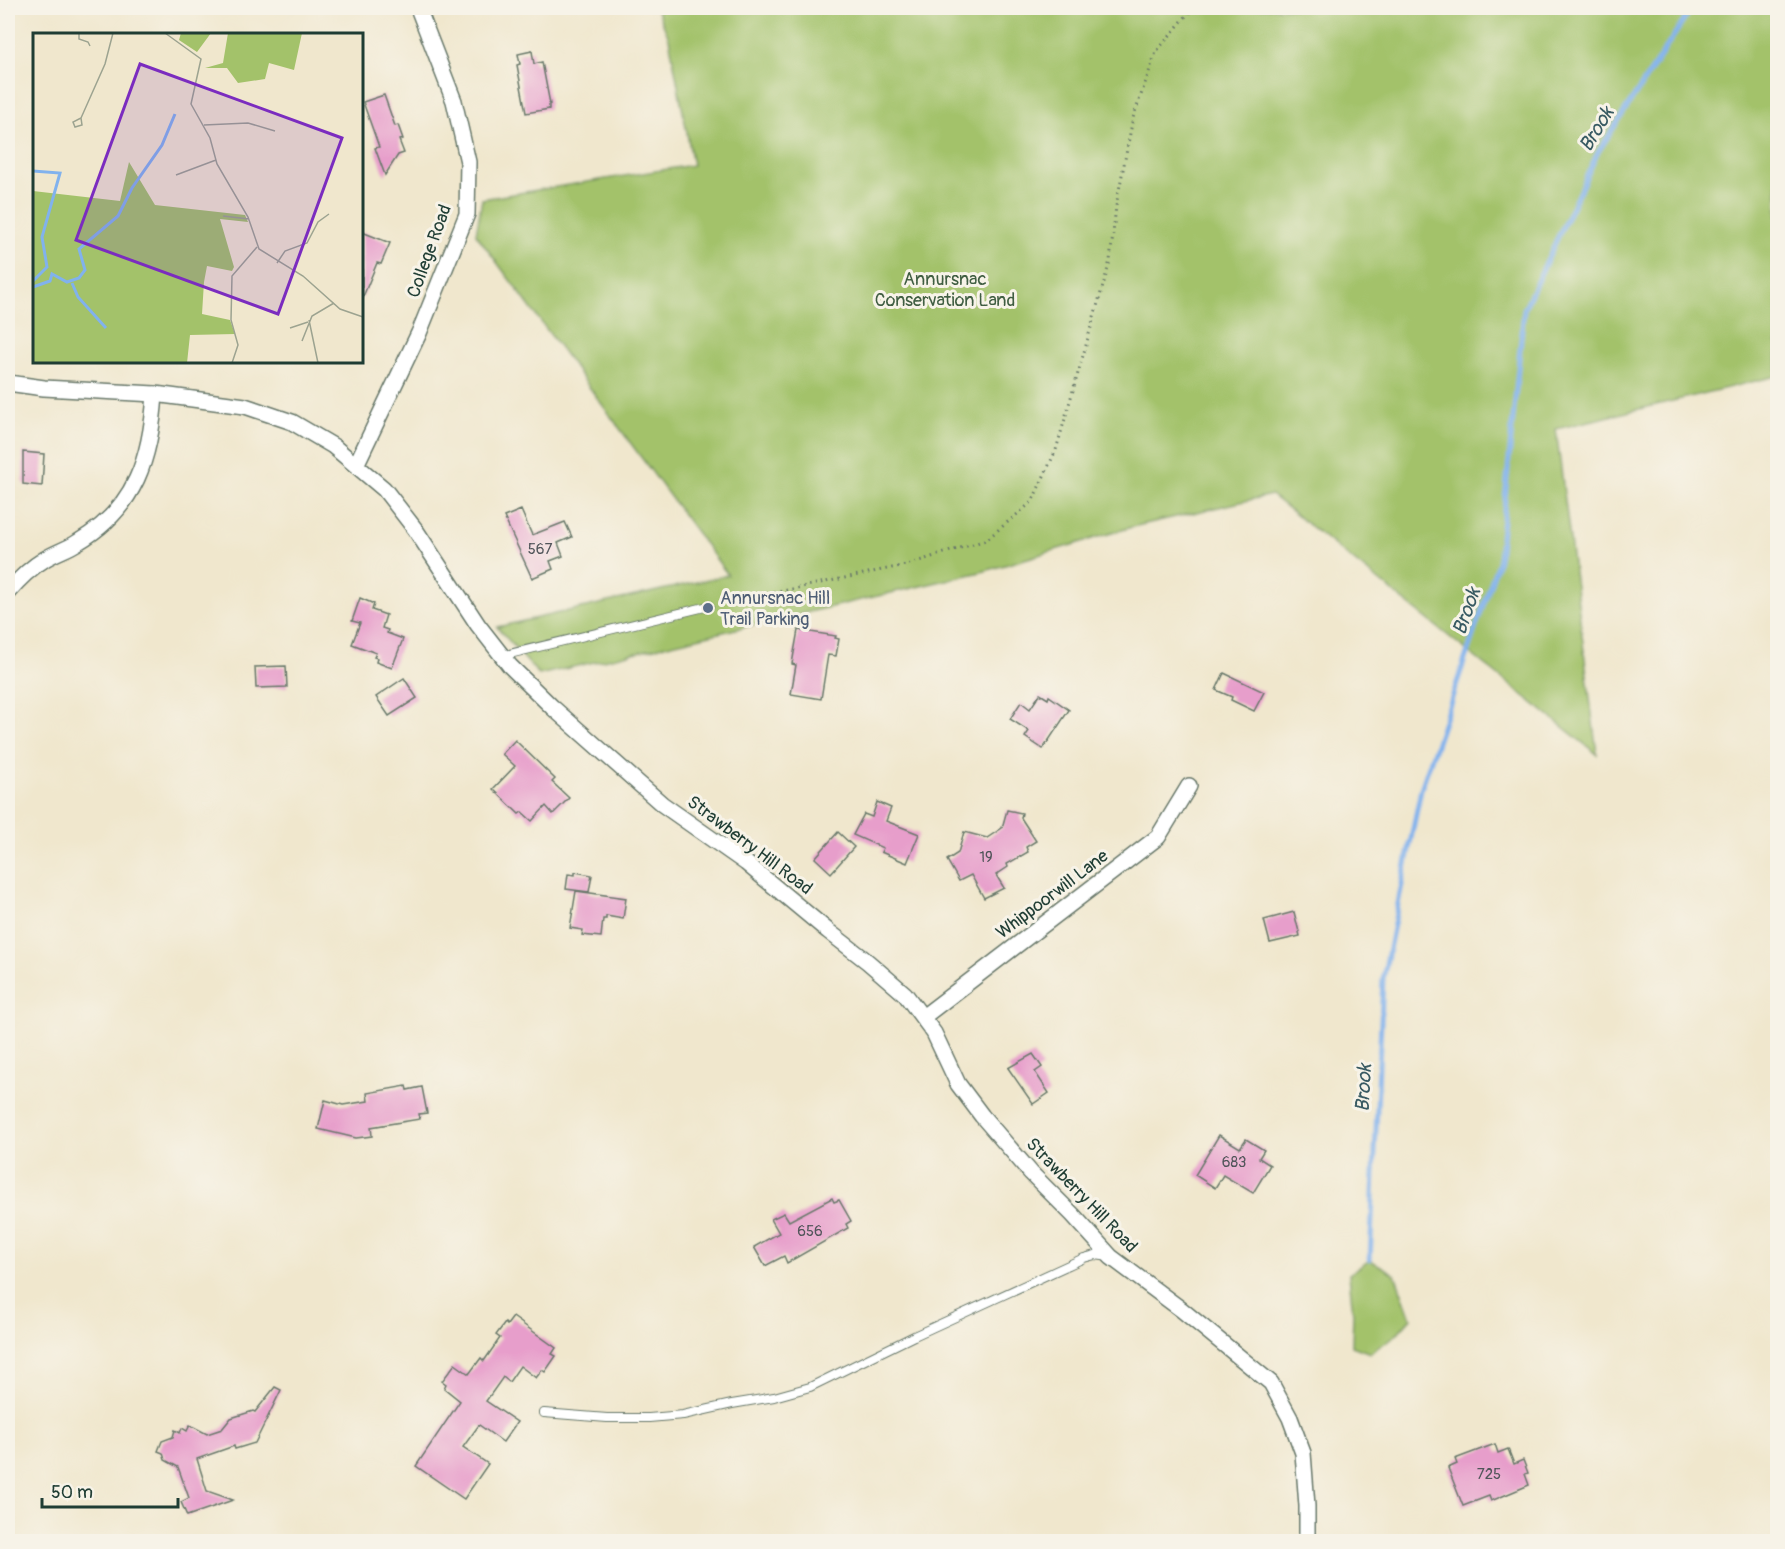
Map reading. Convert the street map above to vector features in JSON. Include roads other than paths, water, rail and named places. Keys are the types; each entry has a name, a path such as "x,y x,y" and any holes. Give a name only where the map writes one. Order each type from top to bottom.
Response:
{"street":[{"name":"College Road","path":"356,465 419,333 467,214 468,162 454,101 418,8"},
{"name":"Strawberry Hill Road","path":"8,383 44,388 154,394 245,406 292,422 333,446 384,489 415,529 501,656 552,707 662,804 746,863 905,994 934,1033 958,1084 1030,1173 1111,1257 1182,1310 1270,1383 1290,1418 1303,1453 1307,1542"},
{"path":"8,592 23,575 46,558 79,542 106,523 124,504 146,458 152,429 154,394"},
{"name":"Whippoorwill Lane","path":"923,1017 1158,837 1189,786"}],"lane":[{"path":"501,656 709,606"},
{"path":"544,1413 607,1418 649,1418 683,1415 774,1397 810,1387 923,1331 1084,1258 1095,1255 1111,1257"}],"waterway":[{"name":"Brook","path":"1370,1260 1383,979 1421,789 1499,559 1524,309 1598,152 1692,8"}],"place":[{"name":"Annursnac Hill Trail Parking","path":"708,608"}],"park label":[{"name":"Annursnac Conservation Land","path":"945,289"}]}
